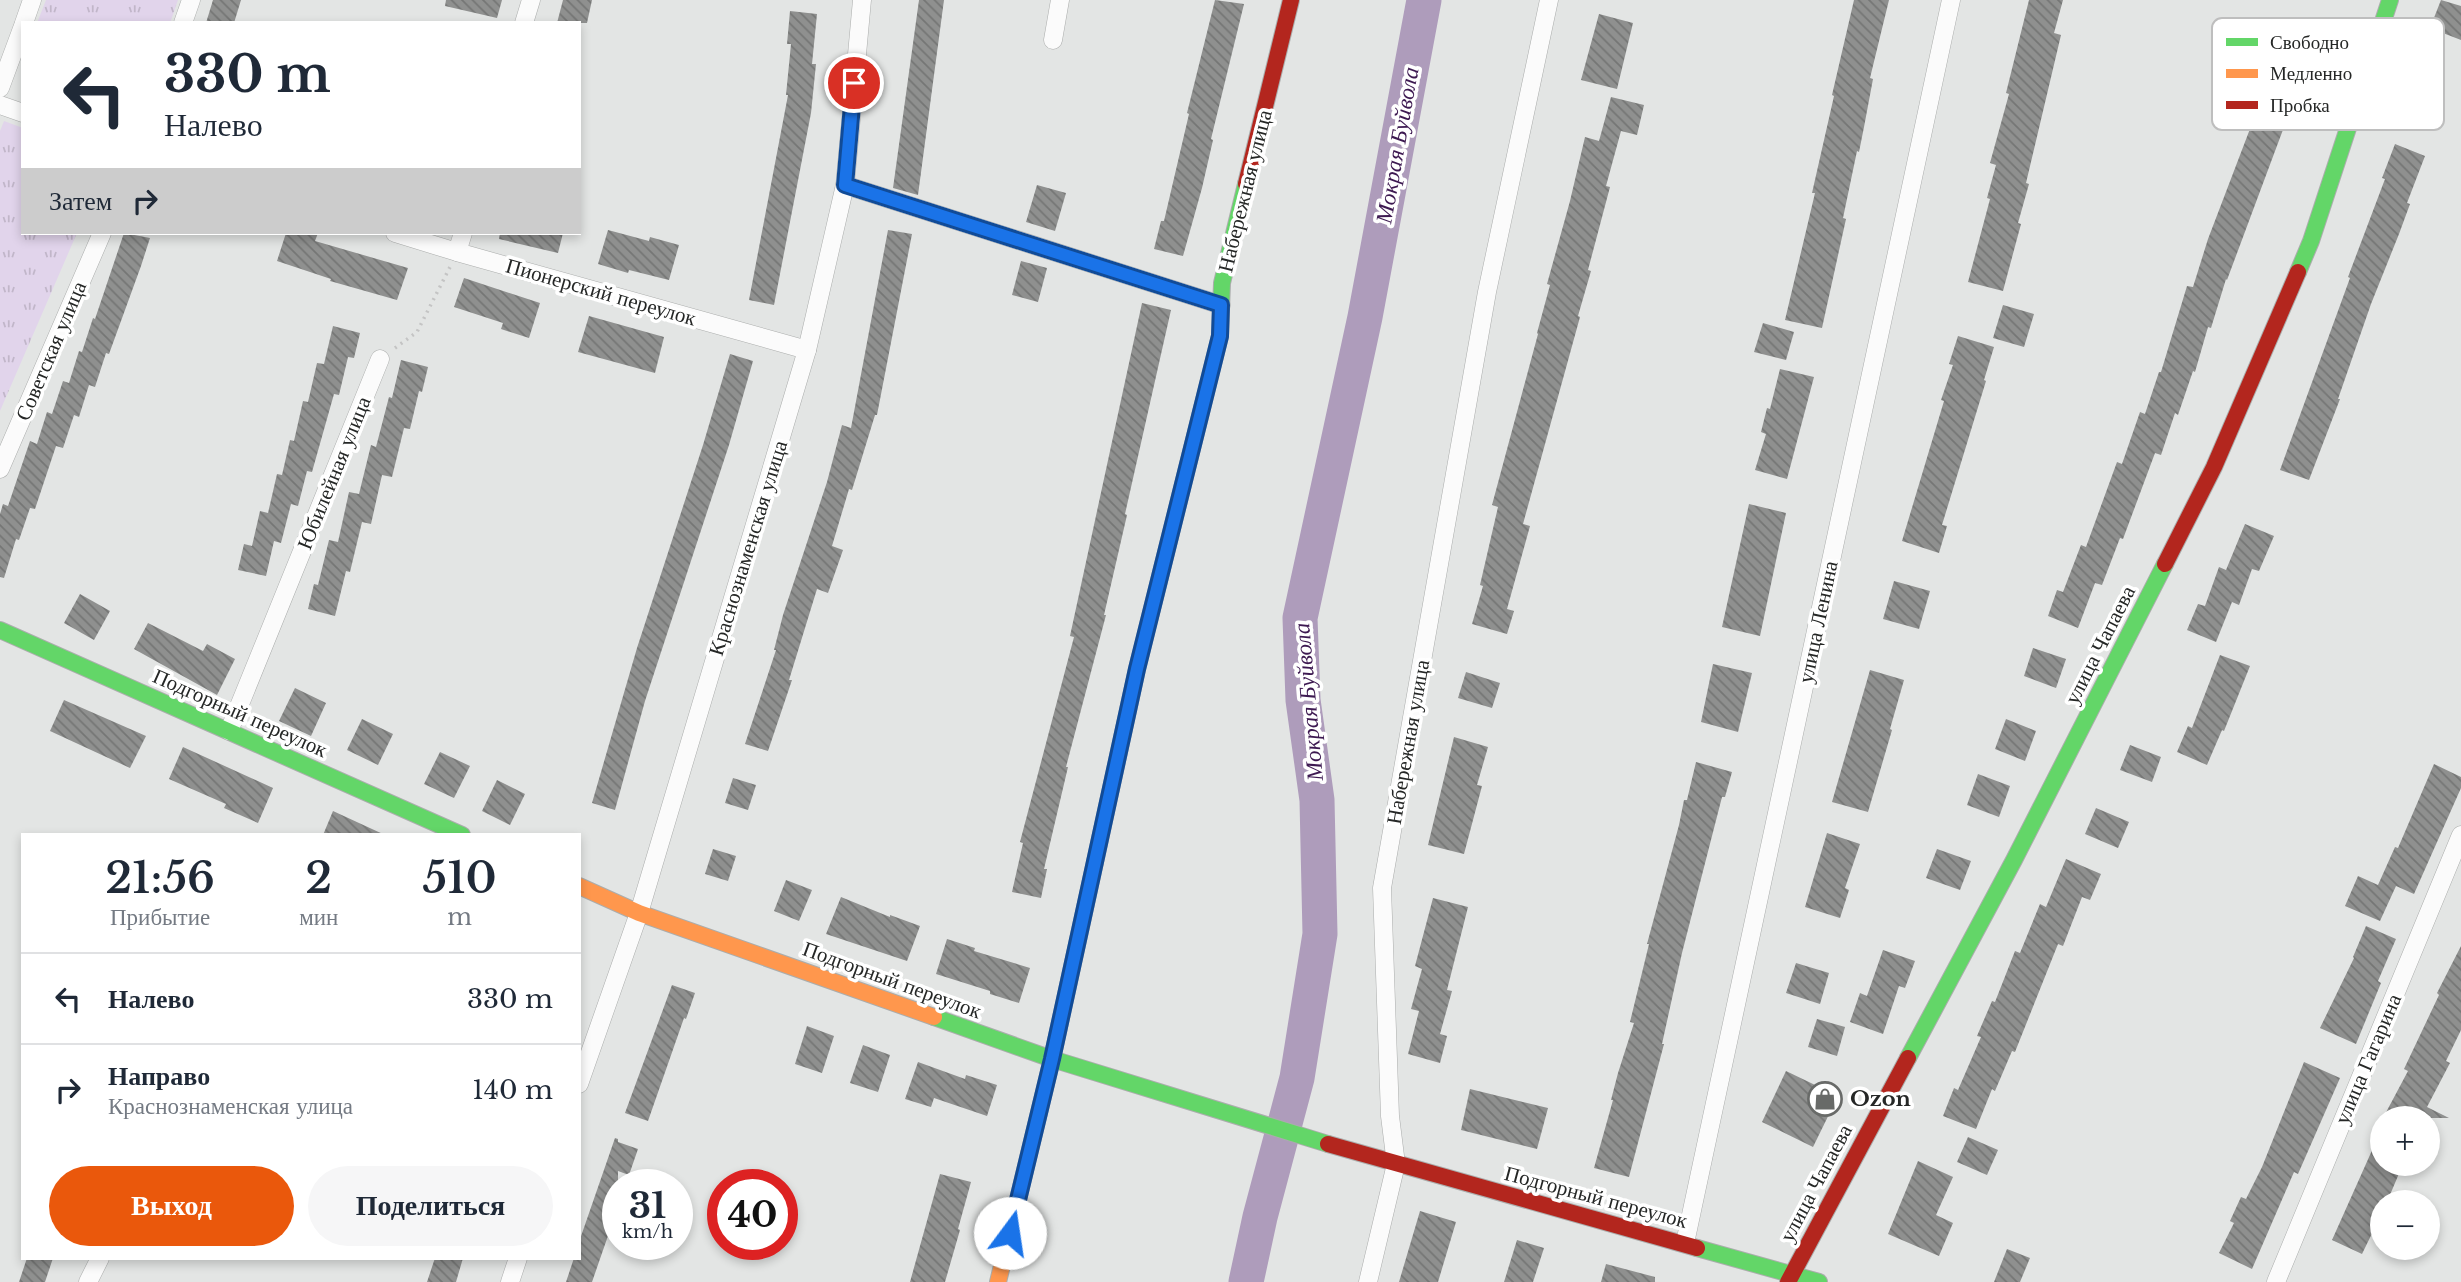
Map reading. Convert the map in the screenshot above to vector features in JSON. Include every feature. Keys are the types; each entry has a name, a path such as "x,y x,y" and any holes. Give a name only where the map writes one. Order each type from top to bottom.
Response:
{"street":[{"path":"25,21 33,0"},
{"path":"184,21 191,0"},
{"path":"525,21 531,0"},
{"name":"Краснознаменская улица","path":"581,1078 639,913 807,350 845,185 862,0"},
{"path":"1053,40 1060,0"},
{"name":"Набережная улица","path":"998,1282 1052,1059 1137,669 1220,336 1222,283 1291,0"},
{"name":"Набережная улица","path":"1368,1282 1396,1164 1390,1116 1382,888 1487,292 1549,0"},
{"name":"улица Ленина","path":"1685,1243 1951,0"},
{"name":"улица Чапаева","path":"2384,18 2390,0"},
{"path":"0,88 21,30"},
{"path":"0,105 21,112"},
{"name":"улица Чапаева","path":"1790,1278 2014,860 2214,467 2311,241 2347,130"},
{"path":"845,185 1221,305"},
{"name":"Советская улица","path":"0,469 101,235"},
{"name":"Пионерский переулок","path":"402,235 807,350"},
{"path":"457,252 462,235"},
{"name":"Юбилейная улица","path":"229,731 380,359"},
{"name":"Подгорный переулок","path":"0,630 458,833"},
{"name":"улица Гагарина","path":"2276,1282 2461,835"},
{"name":"Подгорный переулок","path":"581,888 639,913 1052,1059 1360,1154 1685,1243 1790,1278 1819,1282"},
{"path":"88,1282 99,1260"},
{"path":"510,1282 517,1260"}],"path":[{"path":"380,359 416,332 457,252"}],"green space":[{"path":"46,0 178,0 171,21 38,21"},
{"path":"4,121 21,127 21,235 76,235 0,411 0,131"}],"building":[{"path":"213,0 241,0 235,21 207,21"},
{"path":"446,0 502,0 497,18 445,6"},
{"path":"563,0 592,0 587,23 558,21"},
{"path":"919,0 944,0 918,195 893,188"},
{"path":"1215,0 1244,4 1211,139 1213,140 1202,188 1183,256 1154,249 1161,221 1164,221"},
{"path":"1854,0 1889,0 1870,78 1873,79 1864,127 1822,328 1785,320 1815,193 1812,193"},
{"path":"2029,0 2063,0 2054,33 2061,35 2026,183 2029,184 2018,223 2021,224 2003,291 1968,282 1990,199 1987,198 1996,165 1990,163 2009,94 2006,93"},
{"path":"2441,0 2461,6 2461,40 2444,33 2444,18 2434,18"},
{"path":"790,11 817,14 812,64 816,64 811,113 774,305 749,300 788,95 791,44 787,44"},
{"path":"1599,14 1633,23 1617,89 1581,80"},
{"path":"1611,97 1644,105 1637,135 1621,131 1606,186 1610,187 1588,270 1591,271 1578,316 1580,317 1523,524 1530,526 1507,609 1514,611 1507,634 1472,624 1483,586 1480,585 1498,507 1492,505 1538,334 1550,285 1547,284 1585,137 1599,141"},
{"path":"2250,130 2283,130 2226,279 2211,328 2208,327 2195,372 2193,371 2178,415 2175,413 2161,455 2155,453 2123,539 2120,538 2102,585 2095,583 2078,628 2048,616 2057,590 2063,592 2081,545 2086,547 2117,462 2122,464 2140,412 2145,414 2161,372 2187,286 2193,287 2208,239"},
{"path":"2395,144 2425,156 2309,480 2280,470 2385,179 2382,178"},
{"path":"1037,185 1066,193 1055,231 1026,222"},
{"path":"608,230 649,241 650,237 679,245 669,280 629,270 628,273 598,264"},
{"path":"888,230 912,234 877,415 852,490 849,489 832,546 843,550 828,593 817,589 789,680 792,680 768,751 745,744 776,650 783,615 827,482 842,425 851,428"},
{"path":"123,235 150,238 95,387 89,385 79,417 74,415 63,448 56,446 35,509 30,508 19,540 16,539 4,578 0,577 0,514 3,504 8,506 30,441 37,444 47,412 52,414 63,381 69,383 79,351 82,352 93,318 95,319"},
{"path":"285,235 317,235 315,241 408,268 397,300 330,281 331,279 277,261"},
{"path":"500,235 562,235 558,253 499,239"},
{"path":"1021,261 1047,268 1038,302 1012,295"},
{"path":"464,278 540,303 529,338 501,329 503,323 454,307"},
{"path":"1142,303 1171,310 1125,514 1127,515 1106,615 1066,767 1044,869 1047,869 1041,898 1012,892 1023,843 1020,842 1074,637 1070,636"},
{"path":"2003,305 2034,314 2024,347 1993,338"},
{"path":"589,316 664,337 655,373 578,352"},
{"path":"1763,323 1794,332 1786,360 1754,352"},
{"path":"333,326 360,333 354,358 348,357 339,395 334,394 312,472 307,471 298,506 291,504 281,543 274,541 266,576 238,570 244,544 252,546 260,511 268,513 277,474 282,475 290,440 294,441 303,401 308,402 317,363 324,364"},
{"path":"1958,336 1994,347 1942,525 1947,526 1939,553 1902,541 1944,401 1941,400 1953,365 1949,364"},
{"path":"730,354 753,361 729,445 645,701 615,810 592,803 637,648"},
{"path":"401,360 428,367 410,429 404,428 392,477 382,475 371,524 362,522 350,572 346,571 335,616 308,609 314,584 318,585 329,540 338,542 349,492 359,494 371,445 376,447"},
{"path":"1780,369 1814,377 1787,479 1755,470 1766,434 1761,432"},
{"path":"1749,504 1786,513 1760,636 1722,627"},
{"path":"2245,524 2274,536 2259,571 2252,569 2239,605 2232,602 2216,642 2187,630 2198,604 2205,606 2219,567 2226,570"},
{"path":"1894,581 1930,591 1919,629 1883,619"},
{"path":"80,594 110,611 94,640 64,623"},
{"path":"148,623 203,651 207,644 235,659 217,695 134,649"},
{"path":"2033,648 2066,659 2056,688 2024,676"},
{"path":"2220,655 2250,666 2207,765 2177,752 2188,726 2192,728"},
{"path":"1713,664 1752,673 1738,732 1701,722"},
{"path":"1870,670 1904,680 1868,812 1832,802"},
{"path":"1466,672 1500,683 1492,708 1458,698"},
{"path":"295,688 326,703 311,736 279,721"},
{"path":"64,700 146,736 130,768 50,731"},
{"path":"362,719 393,734 378,765 347,750"},
{"path":"2006,719 2036,731 2025,761 1995,749"},
{"path":"1454,737 1488,747 1477,785 1482,786 1464,854 1428,845"},
{"path":"2130,745 2161,757 2152,782 2120,770"},
{"path":"183,747 273,788 258,823 224,808 226,804 169,779"},
{"path":"440,752 470,766 454,798 424,784"},
{"path":"1696,762 1732,772 1725,797 1722,797 1682,953 1664,1044 1629,1177 1594,1168 1618,1073 1634,1023 1630,1022 1647,944"},
{"path":"2434,764 2461,777 2461,788 2414,894 2396,886 2380,921 2345,906 2358,876 2378,885 2395,847 2398,848"},
{"path":"1978,774 2010,786 1999,817 1967,805"},
{"path":"733,778 756,785 748,810 725,803"},
{"path":"497,780 525,794 510,825 482,811"},
{"path":"2096,808 2129,822 2118,848 2085,834"},
{"path":"333,811 381,833 324,833"},
{"path":"1827,833 1860,844 1845,888 1849,890 1840,918 1805,907"},
{"path":"713,849 736,856 728,881 705,874"},
{"path":"1937,849 1971,861 1960,890 1926,878"},
{"path":"2066,859 2101,874 2090,900 2082,897 2063,946 2058,944 2015,1052 2012,1051 1995,1091 1992,1089 1976,1129 1943,1116 1954,1088 1958,1090 1981,1037 1977,1036 1992,1001 1995,1002 2015,951 2020,953 2040,904 2046,907"},
{"path":"786,880 812,890 799,921 774,911"},
{"path":"841,897 920,926 907,961 826,934"},
{"path":"1433,898 1468,907 1447,990 1452,991 1440,1034 1447,1036 1440,1063 1408,1054 1419,1011 1411,1009 1422,969 1415,966"},
{"path":"2366,926 2396,939 2356,1044 2320,1028 2354,958"},
{"path":"947,939 975,948 974,951 1030,968 1019,1003 936,974"},
{"path":"2461,946 2461,1030 2446,1061 2450,1063 2428,1106 2389,1106 2408,1071 2404,1069 2439,995 2437,993"},
{"path":"1883,950 1915,961 1905,988 1899,986 1883,1034 1850,1022 1860,993 1867,996"},
{"path":"1796,963 1829,973 1820,1004 1786,993"},
{"path":"672,985 695,993 648,1121 625,1113"},
{"path":"1817,1019 1845,1027 1837,1056 1808,1047"},
{"path":"807,1026 834,1036 822,1073 795,1064"},
{"path":"863,1045 890,1055 878,1092 850,1083"},
{"path":"918,1062 965,1079 966,1075 997,1085 987,1116 934,1098 931,1107 905,1099"},
{"path":"2304,1062 2340,1078 2298,1174 2294,1172 2252,1269 2219,1253 2234,1223 2230,1221 2241,1197 2246,1199 2262,1167"},
{"path":"1786,1071 1838,1096 1813,1147 1762,1122"},
{"path":"1470,1089 1548,1108 1537,1149 1461,1130"},
{"path":"1968,1137 1998,1150 1987,1175 1957,1162"},
{"path":"615,1138 618,1142 638,1149 631,1169 604,1169"},
{"path":"2370,1155 2370,1176 2398,1176 2392,1190 2370,1190 2370,1238 2362,1254 2332,1240"},
{"path":"1918,1161 1953,1177 1936,1215 1953,1223 1939,1256 1888,1234"},
{"path":"940,1174 971,1182 958,1229 960,1230 945,1282 910,1282"},
{"path":"602,1176 602,1253 592,1282 566,1282 573,1260 581,1260 581,1236"},
{"path":"1420,1211 1456,1222 1438,1282 1399,1282"},
{"path":"1517,1240 1544,1248 1533,1282 1504,1282"},
{"path":"2007,1249 2030,1258 2020,1282 1994,1282"},
{"path":"26,1260 52,1260 45,1282 19,1282"},
{"path":"434,1260 462,1260 456,1282 427,1282"},
{"path":"1606,1264 1655,1277 1655,1282 1601,1282"}],"waterway":[{"name":"Мокрая Буйвола","path":"1246,1282 1260,1217 1297,1078 1320,934 1317,800 1303,700 1300,618 1365,317 1424,0"}],"traffic: fast":[{"path":"2384,18 2390,0"},
{"path":"2298,272 2347,130"},
{"path":"1095,862 1137,669 1220,336 1222,283 1246,184"},
{"path":"1908,1058 2014,860 2165,564"},
{"path":"0,630 457,833"},
{"path":"934,1017 1052,1059 1328,1144"},
{"path":"1697,1248 1819,1282"}],"traffic: slow":[{"path":"998,1282 1052,1059 1095,862"},
{"path":"581,887 639,913 934,1017"}],"traffic: jam":[{"path":"1246,184 1291,0"},
{"path":"2165,564 2214,467 2298,272"},
{"path":"1788,1282 1908,1058"},
{"path":"1328,1144 1697,1248"}],"place":[{"name":"Ozon","path":"1825,1099"}],"route":[{"path":"854,83 845,185 1221,305 1220,336 1137,669 1052,1059 1010,1233"}]}
